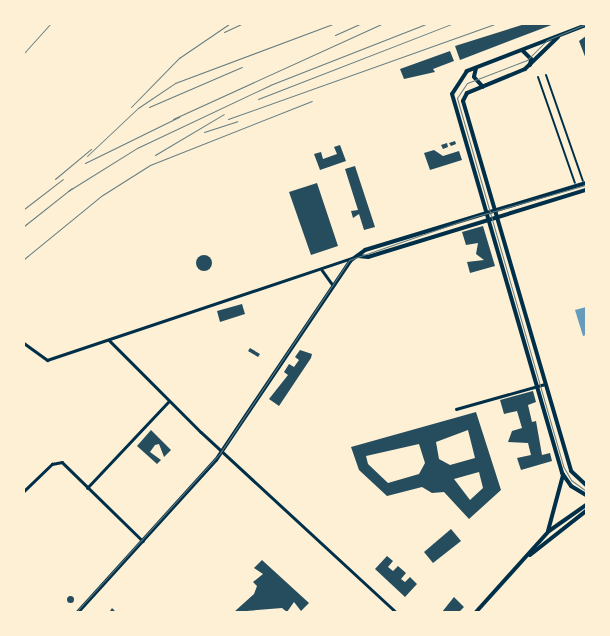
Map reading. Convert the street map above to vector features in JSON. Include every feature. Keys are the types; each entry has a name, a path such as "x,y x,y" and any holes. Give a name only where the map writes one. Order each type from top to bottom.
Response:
{"main road":[{"path":"586,25 476,68 455,86 458,114 562,473 571,486 586,495"},
{"path":"560,35 529,66 464,96 466,112 569,466 586,485"},
{"path":"523,51 531,59 529,66"},
{"path":"476,68 474,77 483,87"},
{"path":"78,612 223,451 332,284 365,250 486,211 584,183"},
{"path":"358,256 368,257 586,190"},
{"path":"546,534 562,473"},
{"path":"476,612 546,534 586,505"},
{"path":"528,556 586,511"}],"street":[{"path":"546,75 584,183"},
{"path":"538,78 575,183"},
{"path":"24,344 47,360 321,270 358,256"},
{"path":"321,270 332,284"},
{"path":"108,340 168,401 396,612"},
{"path":"456,409 545,384"},
{"path":"87,488 168,401"},
{"path":"24,491 56,462 87,488 143,541"},
{"path":"480,608 483,612"}],"water":[{"path":"586,307 586,335 583,336 575,310"}],"building":[{"path":"525,24 554,24 460,60 455,46"},
{"path":"586,36 586,59 579,41"},
{"path":"450,51 454,61 433,69 435,72 404,79 400,69"},
{"path":"455,141 456,144 451,146 449,143"},
{"path":"447,143 448,147 443,149 441,145"},
{"path":"340,145 346,161 320,170 314,154 321,152 323,159 337,154 334,147"},
{"path":"434,150 443,156 459,151 462,160 430,170 424,153"},
{"path":"355,166 375,227 364,230 359,214 353,218 351,211 358,210 345,169"},
{"path":"317,183 338,246 311,255 289,192"},
{"path":"483,226 495,266 470,273 467,262 484,260 476,254 478,243 466,245 462,232"},
{"path":"204,255 212,263 204,271 196,263"},
{"path":"242,304 245,314 220,322 217,311"},
{"path":"250,348 260,354 258,357 248,351"},
{"path":"300,350 312,354 311,358 279,406 269,399 288,375 284,372 289,364 294,367 299,360 295,357"},
{"path":"533,391 536,402 528,405 532,422 536,421 542,455 550,453 552,461 521,470 517,458 531,455 528,443 508,442 512,431 522,428 517,411 504,414 500,400"},
{"path":"476,412 501,490 469,519 444,492 432,493 422,487 387,496 359,470 351,447","holes":["468,430 475,458 450,465 439,459 436,442","419,444 425,463 419,474 388,483 368,464 366,456","479,472 483,488 470,500 454,479"]},
{"path":"151,430 171,450 164,457 159,444 155,445 150,452 161,460 157,464 137,446"},
{"path":"451,529 461,541 433,563 424,552"},
{"path":"387,556 393,561 388,567 393,571 398,566 406,573 401,579 405,582 410,577 417,584 405,597 375,569"},
{"path":"262,560 309,603 301,611 294,602 287,612 282,608 234,612 254,594 257,586 253,582 263,574 254,568"},
{"path":"70,595 74,599 70,603 66,599"},
{"path":"454,597 464,607 459,612 442,612"},
{"path":"112,608 116,612 100,612 110,611"}],"tram line":[{"path":"586,24 547,40 527,60 467,83 457,98 563,466 571,480 586,491"},
{"path":"76,612 220,453 349,260 477,216 586,185"}],"railway":[{"path":"24,53 50,24"},
{"path":"131,107 179,58 229,24"},
{"path":"224,32 241,24"},
{"path":"87,156 138,108 175,83 333,24"},
{"path":"335,35 360,24"},
{"path":"173,119 381,24"},
{"path":"68,191 137,148 270,85 426,24"},
{"path":"258,99 451,24"},
{"path":"228,119 495,24"},
{"path":"149,107 242,67"},
{"path":"24,259 101,196 150,165 312,101"},
{"path":"155,155 224,114"},
{"path":"85,163 179,117"},
{"path":"204,132 237,121"},
{"path":"55,179 91,149"},
{"path":"24,209 63,179"},
{"path":"24,226 72,188"}]}
